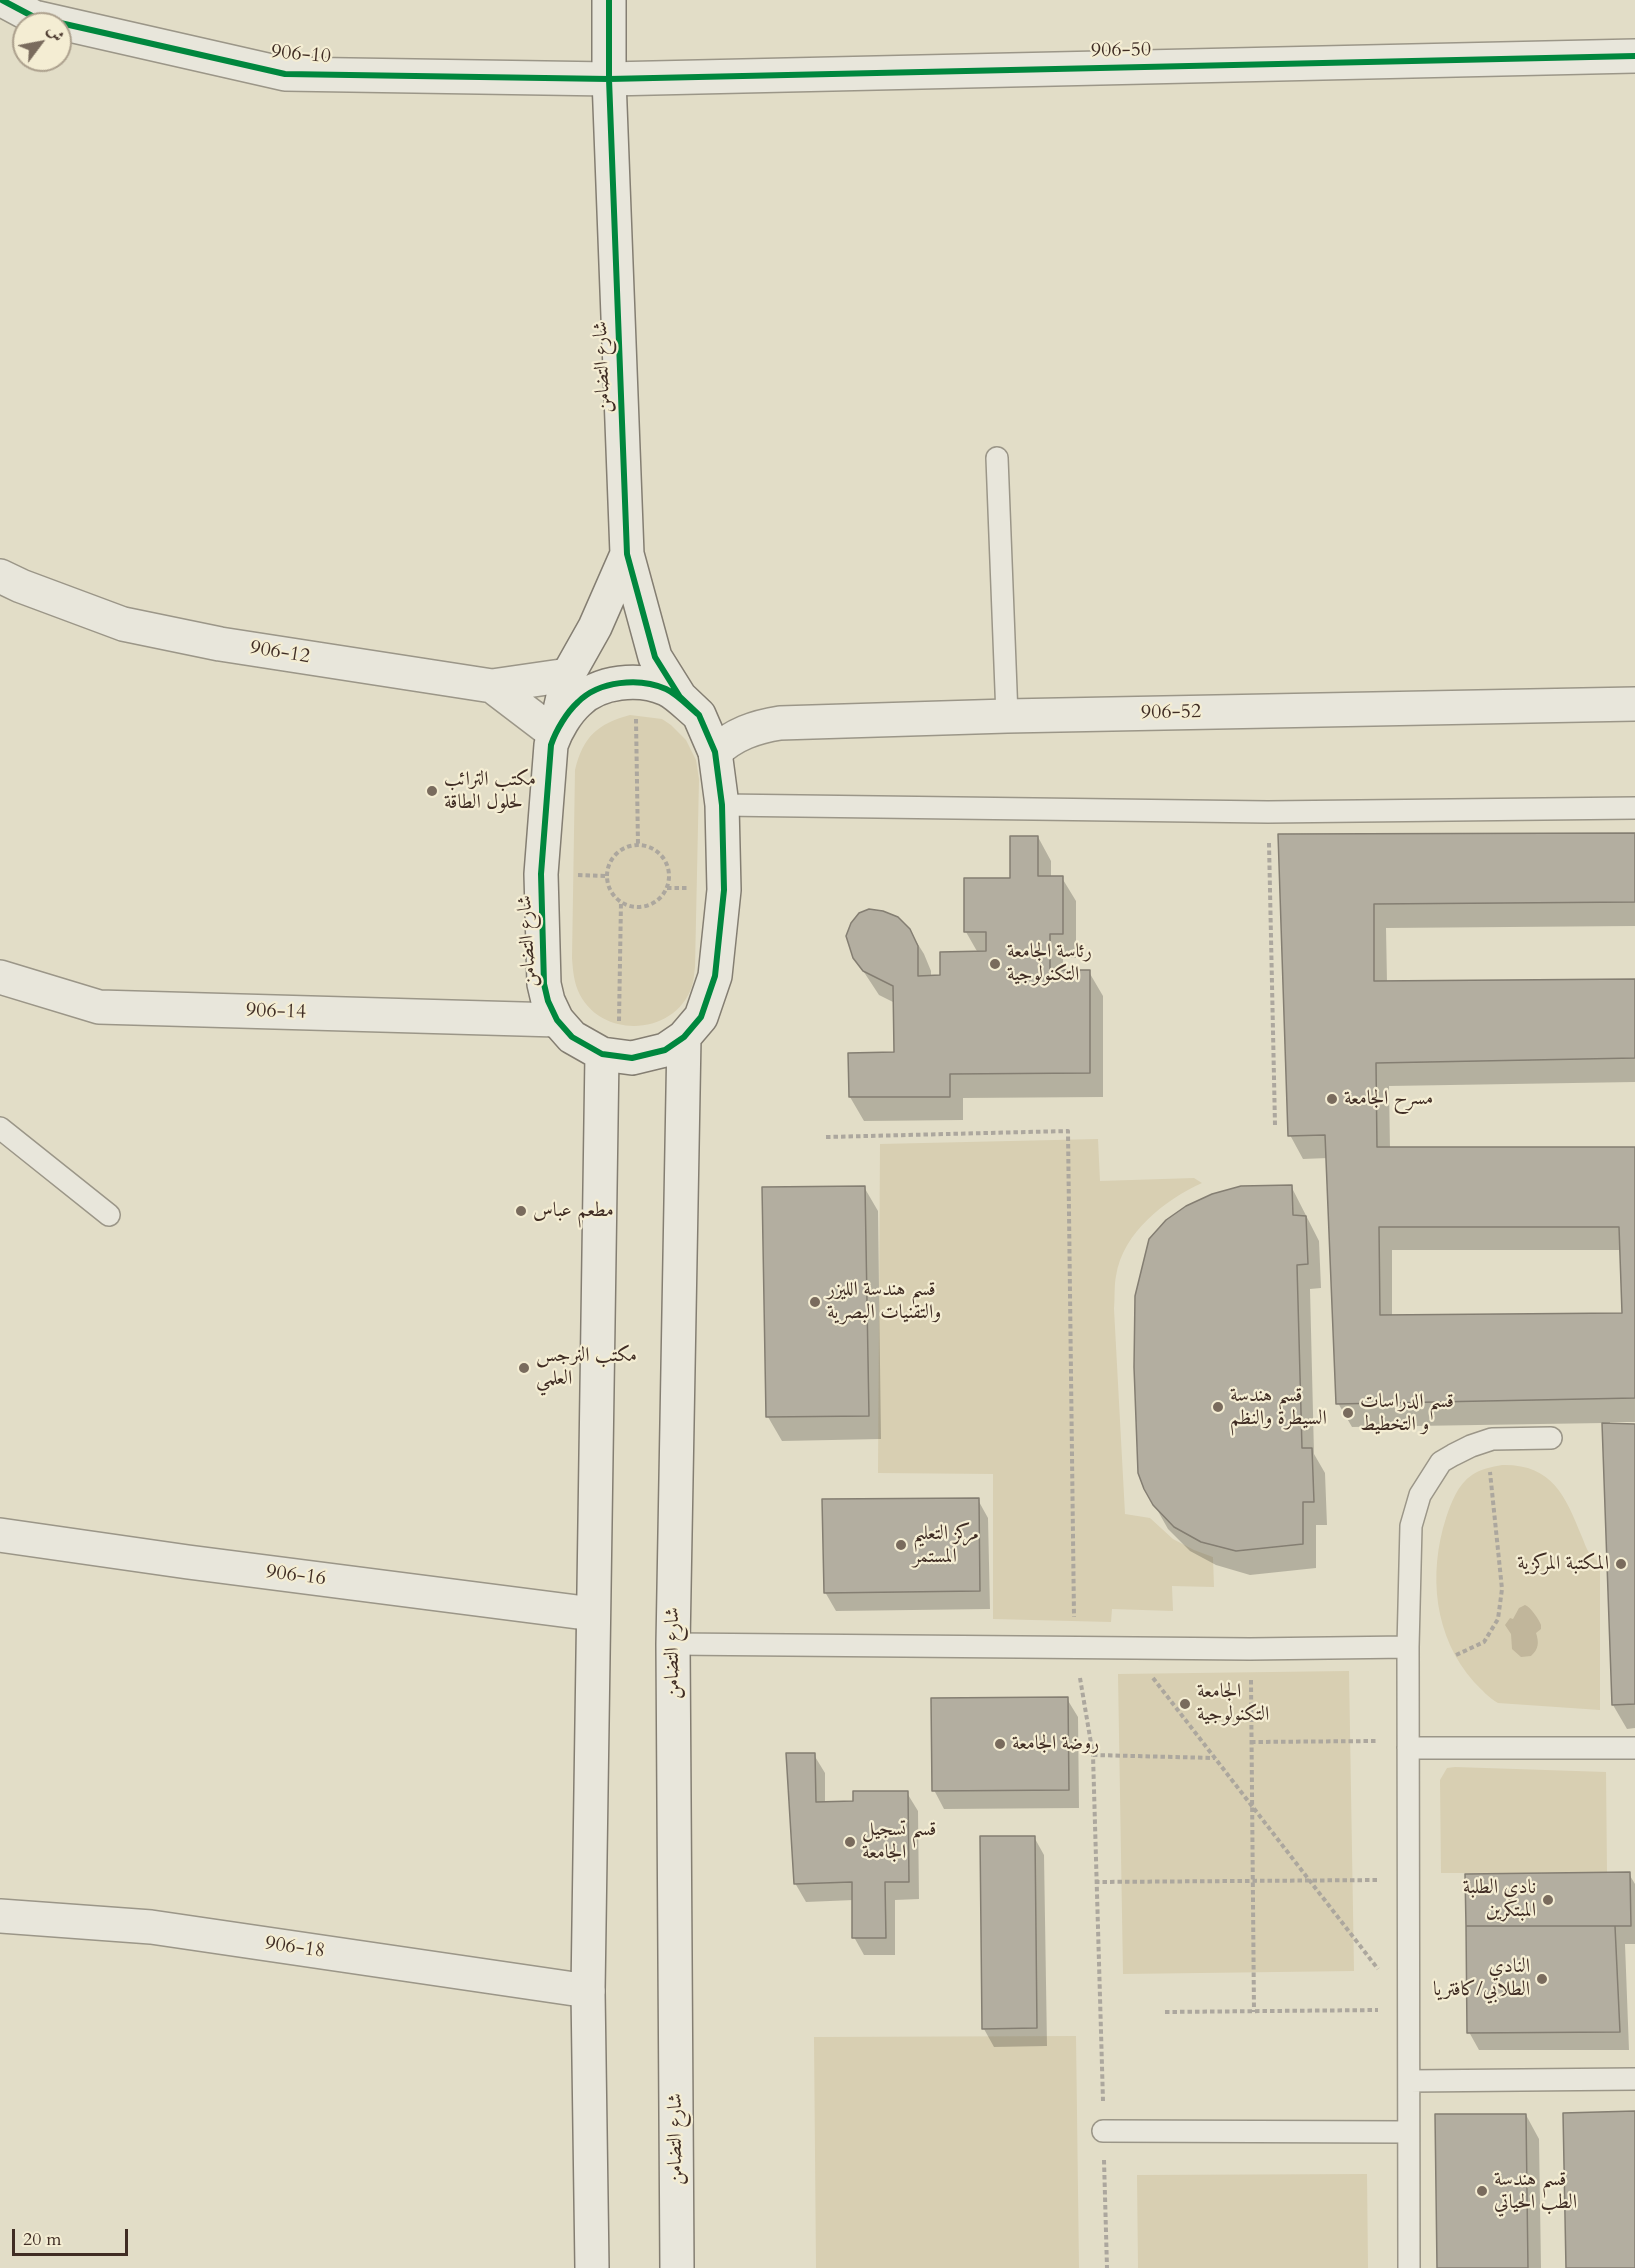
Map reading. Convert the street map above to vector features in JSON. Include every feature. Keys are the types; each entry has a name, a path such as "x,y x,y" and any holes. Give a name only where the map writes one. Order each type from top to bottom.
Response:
{"street":[{"name":"906-10","path":"2,0 34,17 285,74 609,79"},
{"name":"شارع التضامن","path":"609,0 609,79 627,554 655,657 680,697 699,715 715,752 722,805 724,890 715,976 702,1017 684,1037 665,1050 632,1058 610,1056 572,1037 557,1020 548,1001 544,984 541,874 549,756 568,675 595,627 627,554"},
{"name":"906-50","path":"609,79 1635,56"},
{"name":"906-12","path":"0,576 123,624 220,644 492,686 568,675"},
{"name":"شارع التضامن","path":"555,734 578,702 608,685 637,682 667,689 699,715"},
{"path":"492,686 555,734"},
{"name":"906-52","path":"715,752 736,735 758,727 780,723 1006,716 1635,704"},
{"name":"906-14","path":"0,977 99,1007 557,1020"},
{"name":"شارع التضامن","path":"677,2268 673,1644 684,1037"},
{"path":"592,2268 588,1991 593,1614 610,1056"},
{"name":"906-16","path":"0,1535 188,1562 593,1614"},
{"name":"906-18","path":"0,1916 151,1927 588,1991"}],"lane":[{"path":"997,458 1006,716"},
{"path":"722,805 1268,812 1635,808"},
{"path":"0,1128 109,1215"},
{"path":"1409,2268 1408,1647 1411,1526 1420,1495 1441,1462 1471,1446 1487,1441 1514,1437 1551,1438"},
{"path":"673,1644 1250,1649 1408,1647"},
{"path":"1408,1745 1635,1748"},
{"path":"1409,2081 1635,2079"},
{"path":"1104,2131 1408,2132"}],"path":[{"path":"637,682 638,845"},
{"path":"1268,812 1275,1125"},
{"path":"638,845 648,846 664,858 669,878 662,896 647,905 638,907 621,901 613,894 609,886 609,866 620,850 638,845"},
{"path":"610,1056 621,901"},
{"path":"826,1137 1068,1131 1074,1647 1093,1755 1107,2268"},
{"path":"1456,1656 1484,1642 1498,1619 1501,1599 1502,1589 1487,1441"},
{"path":"1129,1647 1409,2010"},
{"path":"1250,1649 1254,2012"},
{"path":"1251,1742 1408,1745"},
{"path":"1093,1755 1216,1758"},
{"path":"1095,1882 1408,1880"},
{"path":"1165,2012 1409,2010"}],"shaded area":[{"path":"630,715 662,719 671,725 686,740 696,760 699,779 693,984 684,1002 671,1014 656,1022 639,1026 622,1025 605,1019 591,1010 578,991 572,958 575,770 582,749 593,734 609,723"},
{"path":"1098,1139 1100,1181 1194,1178 1202,1183 1160,1208 1127,1245 1115,1280 1114,1309 1125,1514 1150,1518 1173,1539 1213,1557 1214,1587 1172,1586 1173,1611 1112,1609 1111,1622 993,1619 993,1474 878,1473 880,1144"},
{"path":"1502,1465 1519,1466 1545,1476 1562,1495 1588,1552 1600,1562 1600,1710 1498,1703 1474,1682 1450,1645 1438,1604 1436,1583 1440,1539 1446,1518 1456,1494 1467,1479 1479,1471"},
{"path":"1525,1605 1537,1617 1541,1629 1536,1633 1538,1642 1536,1651 1531,1656 1521,1657 1512,1649 1511,1634 1505,1625 1510,1618 1513,1619 1519,1608"},
{"path":"1349,1671 1354,1971 1123,1974 1118,1674"},
{"path":"1447,1768 1606,1772 1607,1873 1441,1873 1440,1780"},
{"path":"1076,2036 1079,2268 816,2268 814,2037"},
{"path":"1367,2174 1368,2268 1138,2268 1137,2175"}],"building":[{"name":"مسرح الجامعة","path":"1635,833 1635,902 1374,904 1374,981 1635,979 1635,1058 1376,1063 1377,1147 1635,1147 1635,1398 1336,1404 1325,1135 1288,1136 1278,834","holes":["1379,1227 1619,1227 1622,1313 1380,1315"]},
{"name":"رئاسة الجامعة التكنولوجية","path":"1010,836 1038,836 1038,876 1063,876 1063,934 1050,934 1050,970 1090,970 1090,1073 950,1074 950,1097 849,1097 848,1053 894,1052 893,986 863,971 853,958 846,936 851,923 859,913 869,909 898,917 910,929 918,946 918,976 940,975 940,952 986,951 986,932 964,932 964,878 1010,878"},
{"name":"قسم هندسة السيطرة والنظم","path":"1292,1185 1293,1215 1306,1216 1308,1264 1297,1265 1302,1448 1312,1448 1314,1502 1303,1502 1303,1544 1236,1551 1201,1542 1174,1527 1153,1505 1144,1489 1138,1473 1134,1367 1135,1296 1149,1239 1166,1220 1186,1206 1212,1194 1241,1186"},
{"name":"قسم هندسة الليزر والتقنيات البصرية","path":"865,1186 869,1416 766,1417 762,1187"},
{"name":"المكتبة المركزية","path":"1602,1423 1635,1424 1635,1704 1612,1705"},
{"name":"مركز التعليم المستمر","path":"979,1498 980,1591 824,1593 822,1499"},
{"name":"روضة الجامعة","path":"1068,1697 1069,1790 932,1791 931,1698"},
{"name":"قسم تسجيل الجامعة","path":"786,1753 815,1753 816,1802 853,1801 853,1791 908,1791 909,1882 885,1882 886,1938 852,1938 852,1882 794,1884"},
{"path":"980,1836 1035,1836 1037,2028 982,2029"},
{"name":"نادي الطلبة المبتكرين","path":"1630,1872 1631,1926 1466,1926 1465,1874"},
{"name":"النادي الطلابي/كافتريا","path":"1466,1926 1615,1926 1620,2032 1467,2033"},
{"path":"1635,2111 1635,2268 1566,2268 1563,2113"},
{"name":"قسم هندسة الطب الحياتي","path":"1435,2114 1526,2114 1528,2268 1437,2268"}],"cycle path":[{"path":"2,0 34,17 285,74 609,79 1635,56"},
{"path":"609,0 609,79 627,554 655,657 680,697 699,715 715,752 722,805 724,890 715,976 701,1017 684,1037 665,1050 632,1058 602,1054 572,1037 557,1020 548,1001 544,984 541,874 551,745 562,722 574,706 587,695 608,685 632,682 655,685 674,694 699,715"}],"place":[{"name":"مكتب الترائب لحلول الطاقة","path":"432,791"},
{"name":"رئاسة الجامعة التكنولوجية","path":"995,964"},
{"name":"مسرح الجامعة","path":"1332,1099"},
{"name":"مطعم عباس","path":"521,1211"},
{"name":"قسم هندسة الليزر والتقنيات البصرية","path":"815,1302"},
{"name":"مكتب النرجس العلمي","path":"524,1368"},
{"name":"قسم هندسة السيطرة والنظم","path":"1218,1407"},
{"name":"قسم الدراسات و التخطيط","path":"1348,1413"},
{"name":"مركز التعليم المستمر","path":"901,1545"},
{"name":"المكتبة المركزية","path":"1621,1564"},
{"name":"الجامعة التكنولوجية","path":"1185,1704"},
{"name":"روضة الجامعة","path":"1000,1744"},
{"name":"قسم تسجيل الجامعة","path":"850,1842"},
{"name":"نادي الطلبة المبتكرين","path":"1548,1900"},
{"name":"النادي الطلابي/كافتريا","path":"1542,1979"},
{"name":"قسم هندسة الطب الحياتي","path":"1482,2191"}]}
